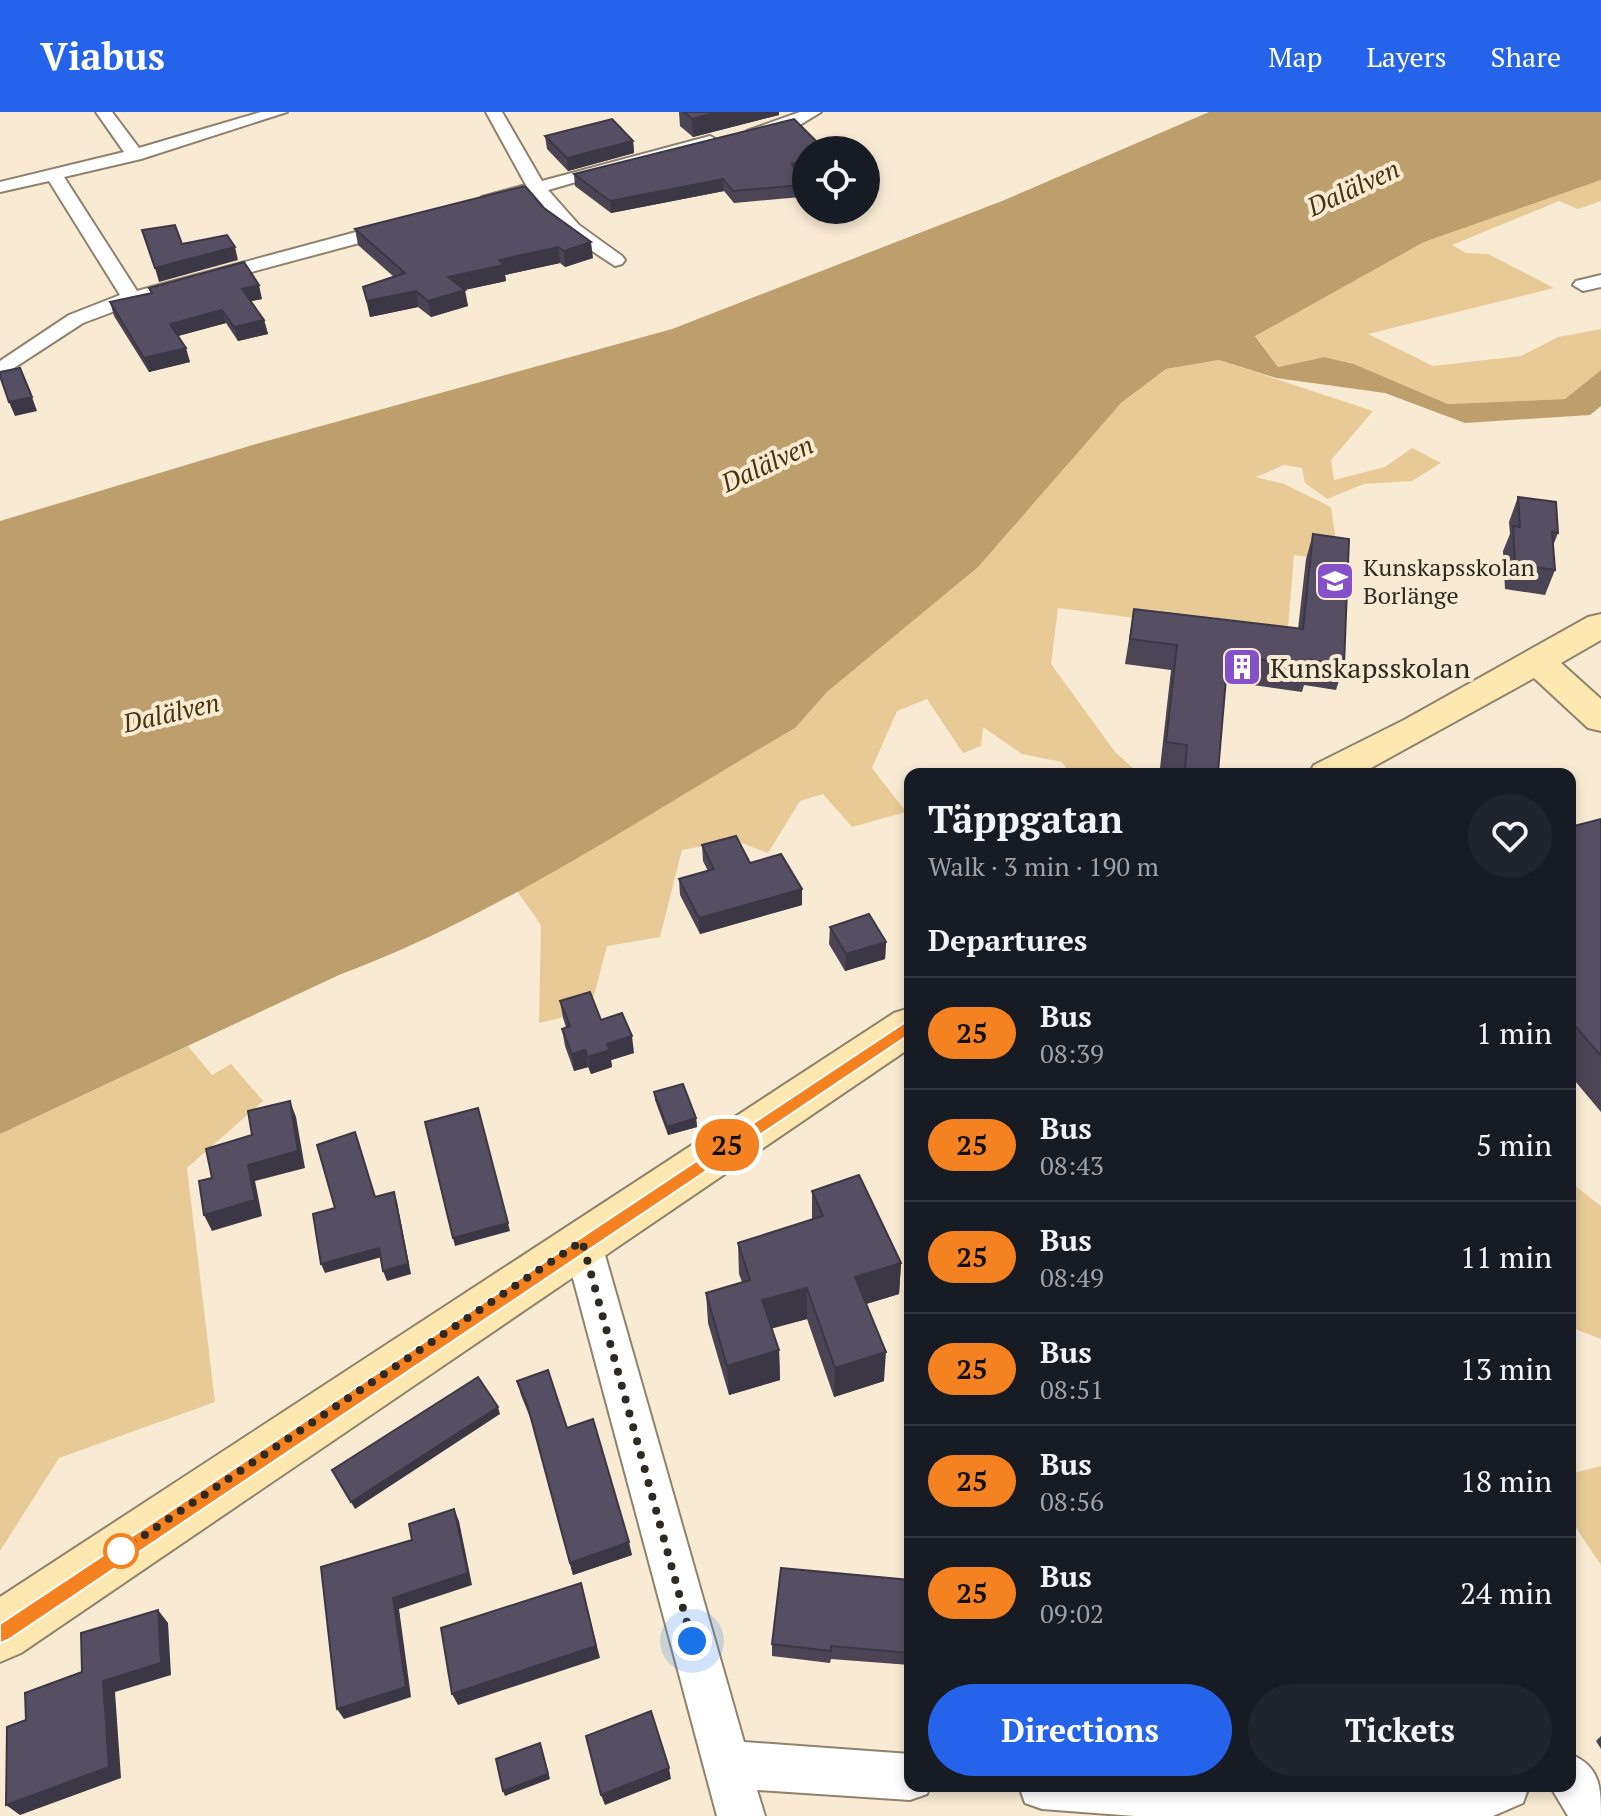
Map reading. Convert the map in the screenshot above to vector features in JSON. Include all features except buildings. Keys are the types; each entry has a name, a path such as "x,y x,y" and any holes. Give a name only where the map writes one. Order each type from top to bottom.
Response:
{"street":[{"path":"104,112 135,155"},
{"path":"0,187 135,155 279,112"},
{"path":"494,112 536,187 572,229 615,260"},
{"path":"467,207 648,155 792,122 813,112"},
{"path":"54,175 132,298"},
{"path":"0,371 76,319 132,298 422,220"},
{"path":"1339,768 1601,625"},
{"path":"1538,662 1601,719"},
{"path":"0,1632 904,1029"},
{"path":"582,1241 741,1816"},
{"path":"725,1764 904,1777"},
{"path":"1576,1786 1595,1816"},
{"path":"1125,1792 1443,1815 1493,1792"}],"shaded area":[{"path":"1601,180 1601,201 1578,209 1559,201 1452,245 1466,253 1488,254 1554,288 1368,334 1433,366 1521,356 1558,337 1601,329 1601,370 1565,399 1448,404 1354,364 1324,357 1278,367 1255,335 1424,242"},
{"path":"1219,360 1373,411 1331,460 1334,480 1385,467 1412,448 1441,463 1412,481 1364,484 1327,499 1305,483 1302,468 1284,465 1256,477 1284,484 1331,507 1339,561 1294,555 1286,650 1197,626 1058,608 1051,664 1115,752 1133,768 1066,768 1062,762 1022,754 983,727 981,746 963,753 927,699 897,711 872,768 904,813 852,827 823,794 800,801 768,853 734,840 682,850 660,937 607,946 593,999 560,1018 539,1023 541,925 517,891 795,728 828,691 1121,403 1166,369"},
{"path":"188,1046 212,1075 231,1064 263,1101 187,1168 215,1402 59,1458 0,1551 0,1134"},
{"path":"1576,1187 1601,1206 1601,1339 1576,1329"},
{"path":"1601,1466 1601,1565 1576,1528 1576,1472"}],"water":[{"name":"Dalälven","path":"1209,112 1601,112 1601,180 1424,242 1255,336 1278,367 1324,357 1354,364 1448,404 1565,399 1601,370 1601,406 1590,415 1465,423 1385,393 1276,378 1219,360 1166,369 1121,403 978,567 828,691 795,728 572,861 457,923 0,1134 0,521 256,444 672,329 1007,199"}],"bus line":[{"name":"25","path":"0,1632 904,1029"}],"place":[{"name":"Kunskapsskolan Borlänge","path":"1335,581"},
{"name":"Kunskapsskolan","path":"1242,667"}],"route":[{"path":"121,1551 582,1241 692,1641"}]}
